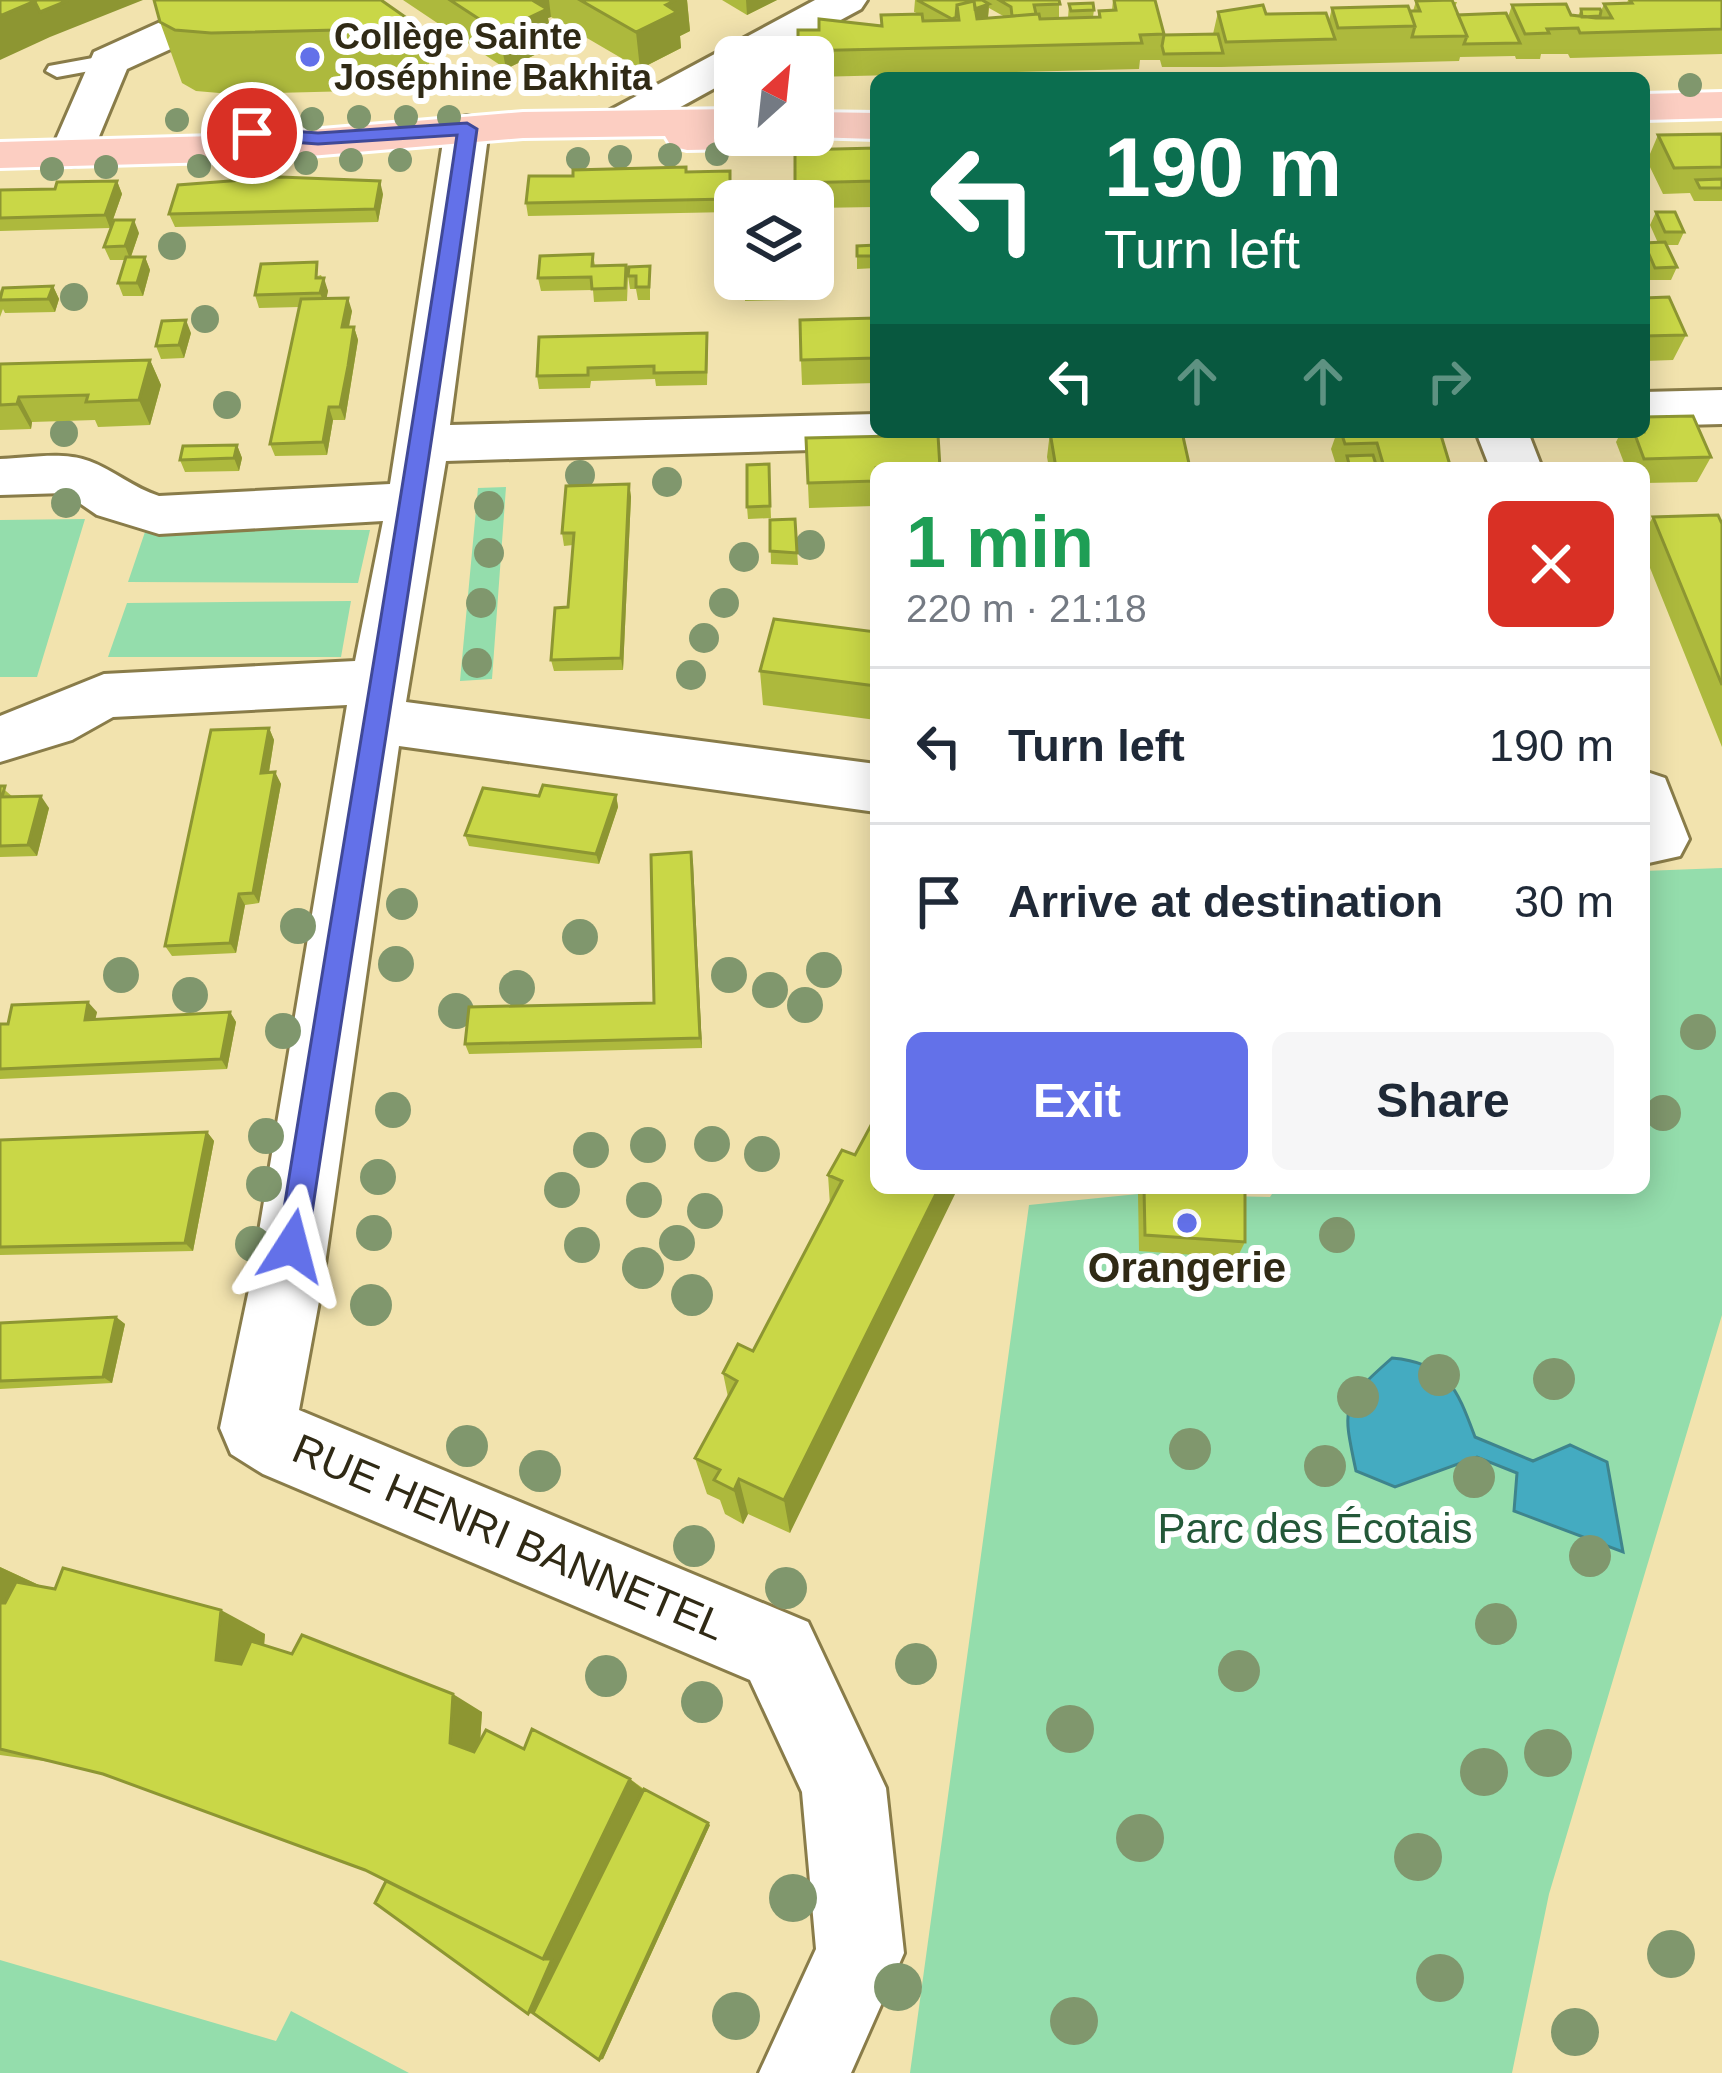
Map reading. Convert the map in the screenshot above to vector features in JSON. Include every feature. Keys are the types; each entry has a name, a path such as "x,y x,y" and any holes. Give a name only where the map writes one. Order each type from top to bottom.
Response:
{"main road":[{"path":"1650,107 1722,105"},
{"path":"467,135 619,123 714,122"},
{"path":"0,140 250,148 318,139 714,131"},
{"path":"0,154 75,146"}],"street":[{"path":"75,146 109,61 243,0"},
{"path":"779,36 846,0"},
{"path":"619,123 714,71"},
{"name":"RUE HENRI BANNETEL","path":"467,135 290,1263 258,1428 290,1447 779,1651 844,1788 860,1953 804,2073"},
{"path":"1650,409 1722,407"},
{"path":"0,476 75,475 116,502 159,515 417,472 870,432"},
{"path":"0,739 51,724 104,696 378,701 494,732 692,765 870,787"}],"lane":[{"path":"56,71 109,61"}],"green space":[{"path":"506,487 492,679 460,681 478,488"},
{"path":"85,519 37,677 0,677 0,520"},
{"path":"146,529 370,530 358,583 128,582"},
{"path":"351,601 341,657 108,657 127,603"},
{"name":"Parc des Écotais","path":"1722,868 1722,1315 1549,1894 1512,2073 910,2073 1029,1205 1138,1194 1650,1194 1650,871"},
{"path":"0,1960 276,2041 291,2011 409,2073 0,2073"}],"water":[{"path":"1392,1358 1426,1366 1448,1381 1475,1437 1533,1461 1570,1445 1607,1462 1623,1552 1514,1511 1517,1473 1477,1457 1395,1487 1356,1471 1350,1407 1363,1385"}],"building":[{"path":"0,0 34,0 35,1 0,16"},
{"path":"34,0 69,0 40,12"},
{"path":"154,0 381,0 421,28 175,30 160,22"},
{"path":"450,0 532,0 547,9 499,32"},
{"path":"580,0 676,0 666,5 677,12 636,32"},
{"path":"917,0 982,0 989,4 975,9 974,1 957,5 952,19"},
{"path":"999,0 1059,0 1060,4 1034,5 1036,14 1012,16 1011,7"},
{"path":"1114,0 1155,0 1164,34 1140,35 1142,43 834,50 834,36 798,36 798,30 819,30 819,19 882,26 881,15 922,14 923,21 959,20 957,5 974,1 977,19 1039,14 1040,19 1100,17 1099,11 1116,10"},
{"path":"1452,0 1467,36 1412,37 1415,26 1410,11 1420,11 1416,1"},
{"path":"1630,0 1722,0 1722,29 1580,33 1578,28 1525,34 1512,5 1566,4 1571,15 1612,18 1604,4 1632,3"},
{"path":"1093,3 1094,10 1071,11 1069,4"},
{"path":"1263,5 1266,14 1326,13 1335,39 1226,42 1218,12"},
{"path":"1408,6 1415,26 1338,28 1332,8"},
{"path":"1581,9 1600,9 1600,16 1582,17"},
{"path":"1506,13 1520,43 1464,44 1467,36 1458,15"},
{"path":"1218,34 1223,53 1164,54 1164,35"},
{"path":"1722,134 1722,167 1674,168 1658,135"},
{"path":"870,148 870,181 795,180 795,156 834,156 834,149"},
{"path":"686,167 686,172 730,171 730,180 714,180 714,199 526,203 529,176 573,176 573,170"},
{"path":"280,177 380,181 375,209 169,214 178,185"},
{"path":"1722,179 1722,188 1700,188 1696,180"},
{"path":"117,181 105,215 0,218 0,190 55,189 57,182"},
{"path":"1656,212 1675,212 1684,232 1665,232"},
{"path":"114,220 134,220 125,246 104,247"},
{"path":"1665,242 1677,267 1655,268 1650,243"},
{"path":"870,245 870,256 857,256 857,246"},
{"path":"593,254 592,266 626,265 625,288 592,289 591,277 538,278 540,256"},
{"path":"126,257 145,257 137,283 118,283"},
{"path":"317,262 316,278 324,278 320,293 255,295 261,264"},
{"path":"650,266 649,287 636,287 636,276 628,276 629,267"},
{"path":"53,286 48,299 0,300 3,288"},
{"path":"1669,297 1686,335 1650,336 1650,298"},
{"path":"348,298 342,327 354,327 348,366 340,407 329,407 323,442 270,444 301,299"},
{"path":"870,318 870,358 801,360 800,320"},
{"path":"186,320 179,345 156,346 162,321"},
{"path":"707,333 706,372 654,373 654,366 588,368 588,375 537,376 539,337"},
{"path":"150,360 139,400 86,402 88,395 19,397 17,404 0,405 0,364"},
{"path":"1693,416 1711,457 1644,459 1636,438 1650,438 1650,417"},
{"path":"806,438 938,438 940,462 870,462 870,481 808,483"},
{"path":"1051,438 1183,438 1189,462 1055,462"},
{"path":"1343,438 1442,438 1449,462 1383,462 1377,443 1345,444"},
{"path":"237,445 234,458 180,460 183,446"},
{"path":"1373,455 1375,462 1348,462 1347,456"},
{"path":"769,464 770,506 747,507 747,465"},
{"path":"629,484 621,658 551,660 555,608 568,607 574,533 562,533 566,486"},
{"path":"1718,515 1722,524 1722,685 1653,517"},
{"path":"795,519 797,553 770,551 770,520"},
{"path":"774,619 870,631 870,685 760,671"},
{"path":"269,728 261,773 275,772 253,893 239,894 230,943 165,946 211,730"},
{"path":"543,785 616,795 596,854 465,835 483,788 539,796"},
{"path":"0,786 5,786 2,797 41,796 28,845 0,846"},
{"path":"691,852 700,1038 465,1044 469,1007 654,1003 651,855"},
{"path":"88,1002 85,1020 230,1012 221,1059 0,1069 0,1024 8,1024 12,1005"},
{"path":"870,1127 870,1194 936,1194 784,1500 739,1479 734,1490 714,1480 720,1470 695,1458 737,1381 723,1373 738,1344 753,1351 842,1181 828,1175 842,1150 855,1155"},
{"path":"207,1132 185,1243 0,1247 0,1140"},
{"name":"Orangerie","path":"1144,1194 1245,1194 1245,1242 1145,1235"},
{"path":"116,1317 103,1377 0,1381 0,1323"},
{"path":"63,1568 221,1610 216,1660 241,1664 251,1641 292,1654 302,1635 453,1694 450,1743 474,1752 486,1730 524,1749 532,1729 630,1779 543,1959 365,1870 103,1774 0,1749 0,1603 5,1603 16,1582 55,1589"},
{"path":"644,1789 708,1823 599,2060 533,2013"},
{"path":"386,1881 543,1959 552,1959 528,2014 375,1903"}],"place":[{"name":"Collège Sainte Joséphine Bakhita","path":"310,57"},
{"name":"Orangerie","path":"1187,1223"}],"route":[{"path":"252,133 318,139 467,129 414,501 380,681 292,1246"}]}
